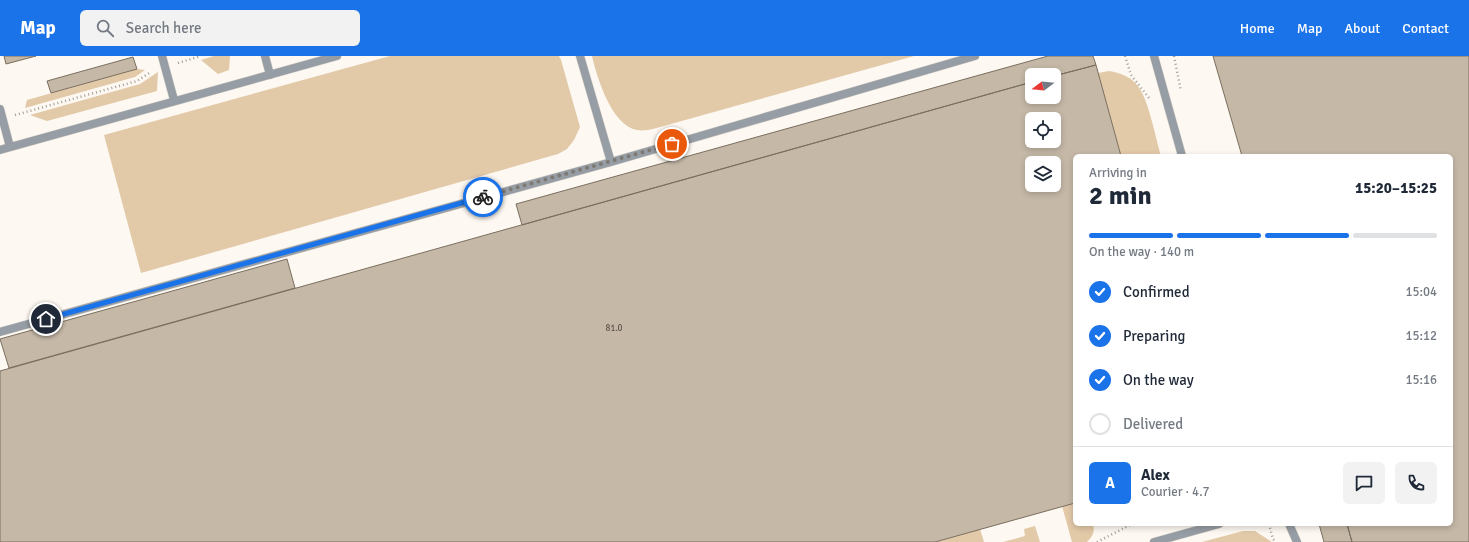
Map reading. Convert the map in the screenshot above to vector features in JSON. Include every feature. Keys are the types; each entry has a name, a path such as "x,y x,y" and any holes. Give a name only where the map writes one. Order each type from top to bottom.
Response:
{"lane":[{"path":"162,56 174,100"},
{"path":"265,56 270,75"},
{"path":"0,150 174,100 337,56"},
{"path":"580,56 612,162"},
{"path":"0,332 612,162 975,56"},
{"path":"1154,56 1181,154"},
{"path":"0,109 10,147"},
{"path":"1154,542 1212,526"},
{"path":"1290,526 1297,542"}],"path":[{"path":"3,118 137,81 153,70 201,56"},
{"path":"1125,56 1131,75 1149,96 1151,104"},
{"path":"1097,542 1128,526"},
{"path":"1270,526 1276,542"}],"shaded area":[{"path":"214,56 230,56 229,70 218,74 201,60"},
{"path":"390,56 559,56 580,127 574,140 567,149 558,154 141,273 104,135"},
{"path":"592,56 914,56 653,129 637,130 628,127 613,111 602,88"},
{"path":"137,69 145,70 135,77 25,108 27,100"},
{"path":"1109,71 1121,74 1128,77 1137,85 1145,99 1160,154 1120,154 1098,73"},
{"path":"158,72 157,91 47,121 30,115 140,84"},
{"path":"1073,503 1073,526 1093,526 1093,534 1087,542 1072,542 1062,506"},
{"path":"1035,526 1040,542 1003,542 1025,536 1024,529"},
{"path":"980,529 984,542 935,542"},
{"path":"1243,531 1255,531 1272,542 1202,542"}],"building":[{"path":"4,56 36,56 6,64"},
{"path":"1048,56 1093,56 1096,65 1061,74 1061,68 1025,68 1025,84 522,225 516,204"},
{"path":"1213,56 1469,56 1469,542 1352,542 1348,526 1453,526 1453,154 1241,154"},
{"path":"133,57 137,69 51,93 47,81"},
{"path":"1096,65 1120,154 1073,154 1073,504 935,542 0,542 0,371 1025,84 1025,104 1061,104 1061,74"},
{"path":"287,259 295,288 9,368 0,339"},
{"path":"1320,526 1348,526 1352,542 1324,542"}],"way so far":[{"path":"483,197 672,144"}],"route":[{"path":"46,319 483,197"}]}
